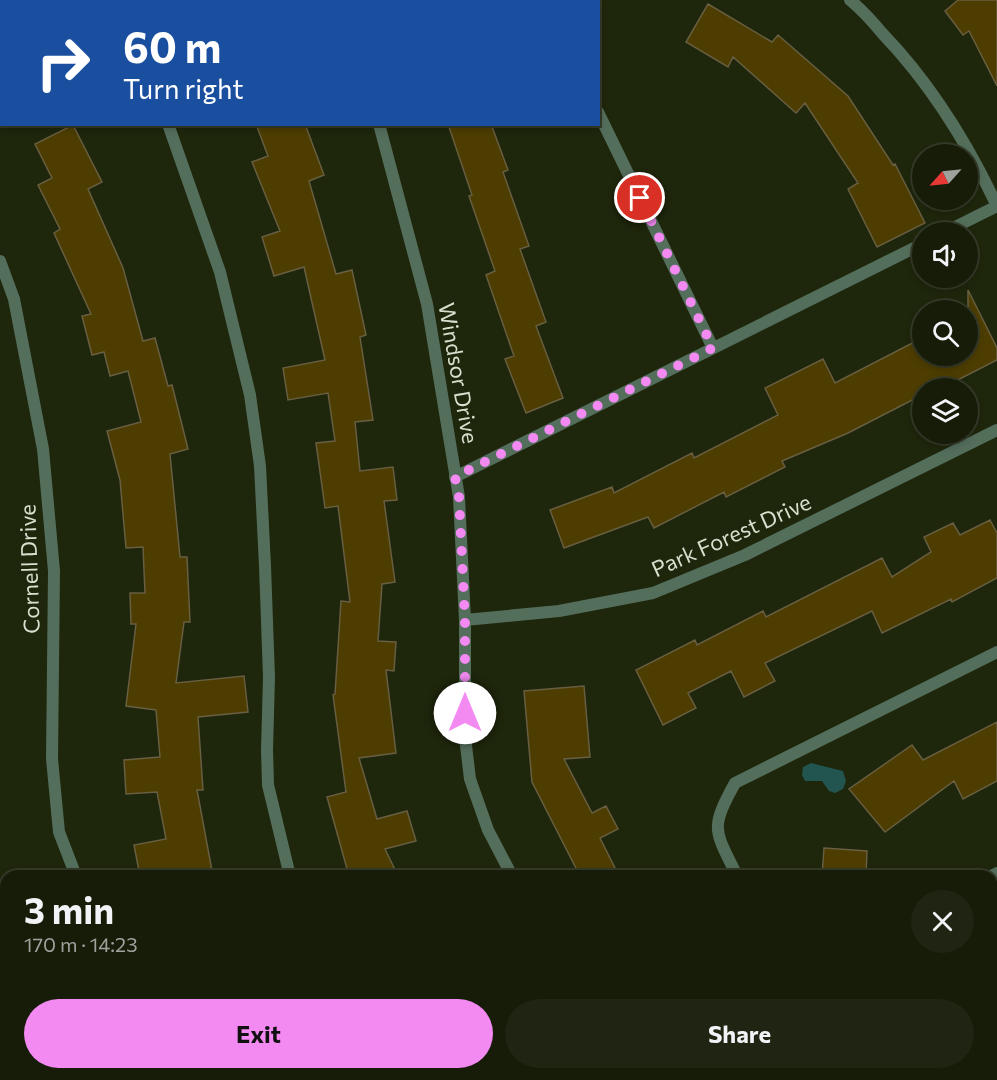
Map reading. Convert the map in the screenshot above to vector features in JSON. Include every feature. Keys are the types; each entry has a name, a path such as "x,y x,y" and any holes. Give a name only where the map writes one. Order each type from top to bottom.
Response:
{"street":[{"path":"850,0 905,56 941,104 975,159 997,206 965,222"},
{"path":"600,116 713,348"},
{"path":"169,126 220,272 250,395 260,466 265,566 269,677 268,785 289,870"},
{"name":"Windsor Drive","path":"380,126 427,304 459,497 465,620 465,737 470,779 488,830 509,870"},
{"path":"455,477 912,249"},
{"name":"Cornell Drive","path":"0,261 14,300 43,449 54,571 52,759 59,832 74,870"},
{"name":"Park Forest Drive","path":"465,620 559,611 654,593 745,555 997,430"},
{"path":"734,870 718,838 716,828 724,804 735,783 997,652"}],"water":[{"path":"811,763 843,771 846,781 843,789 835,793 829,791 822,781 805,781 802,775 803,767"}],"building":[{"path":"958,0 997,0 997,86 969,31 963,35 945,11"},
{"path":"708,4 772,42 778,35 848,96 893,165 895,164 912,197 912,210 918,210 924,222 912,222 912,230 877,247 848,189 858,183 805,103 796,113 733,57 728,67 686,42"},
{"path":"74,126 102,182 88,189 123,268 143,341 155,338 168,386 172,385 188,449 170,454 180,557 187,557 190,622 184,622 176,683 244,676 248,712 198,717 203,790 197,790 212,870 139,870 134,845 166,839 157,792 126,794 124,760 160,757 156,710 126,706 136,624 131,624 130,593 145,593 143,547 126,548 120,480 107,431 141,422 128,371 110,376 104,352 92,355 82,316 91,314 54,233 60,229 38,185 52,178 35,144"},
{"path":"257,126 306,126 324,175 309,181 336,274 352,270 366,335 360,337 373,420 355,422 360,471 393,467 397,500 384,501 395,582 382,584 378,641 396,642 394,671 386,670 396,753 359,758 377,819 407,811 416,841 385,849 395,870 347,870 327,797 346,792 333,695 335,694 341,601 350,602 338,506 325,508 316,443 335,441 328,393 288,400 283,368 325,360 304,267 274,276 262,237 280,231 252,162 268,156"},
{"path":"449,126 492,126 508,170 503,172 529,246 520,249 546,322 536,326 563,398 526,413 505,359 514,356 486,275 495,271 469,196 472,195"},
{"path":"968,290 973,300 968,300"},
{"path":"978,310 997,348 997,360 962,378 912,378 912,400 848,433 782,461 785,467 726,497 724,492 654,528 648,517 564,548 550,510 612,487 614,493 692,453 694,458 778,415 765,388 823,359 835,383 912,343 912,366 978,366"},
{"path":"990,520 997,533 997,578 952,602 951,599 882,633 872,611 765,663 775,681 744,697 731,671 688,693 696,708 663,725 636,670 695,640 697,645 763,611 766,617 882,558 892,577 931,552 924,537 953,523 960,535"},
{"path":"584,686 590,757 564,759 592,813 606,806 618,829 600,838 616,870 577,870 532,782 524,691"},
{"path":"997,722 997,781 963,799 954,781 885,832 849,789 912,745 923,760"},
{"path":"824,848 867,851 866,870 822,870"}],"route":[{"path":"465,713 465,620 459,497 455,477 713,348 640,198"}]}
